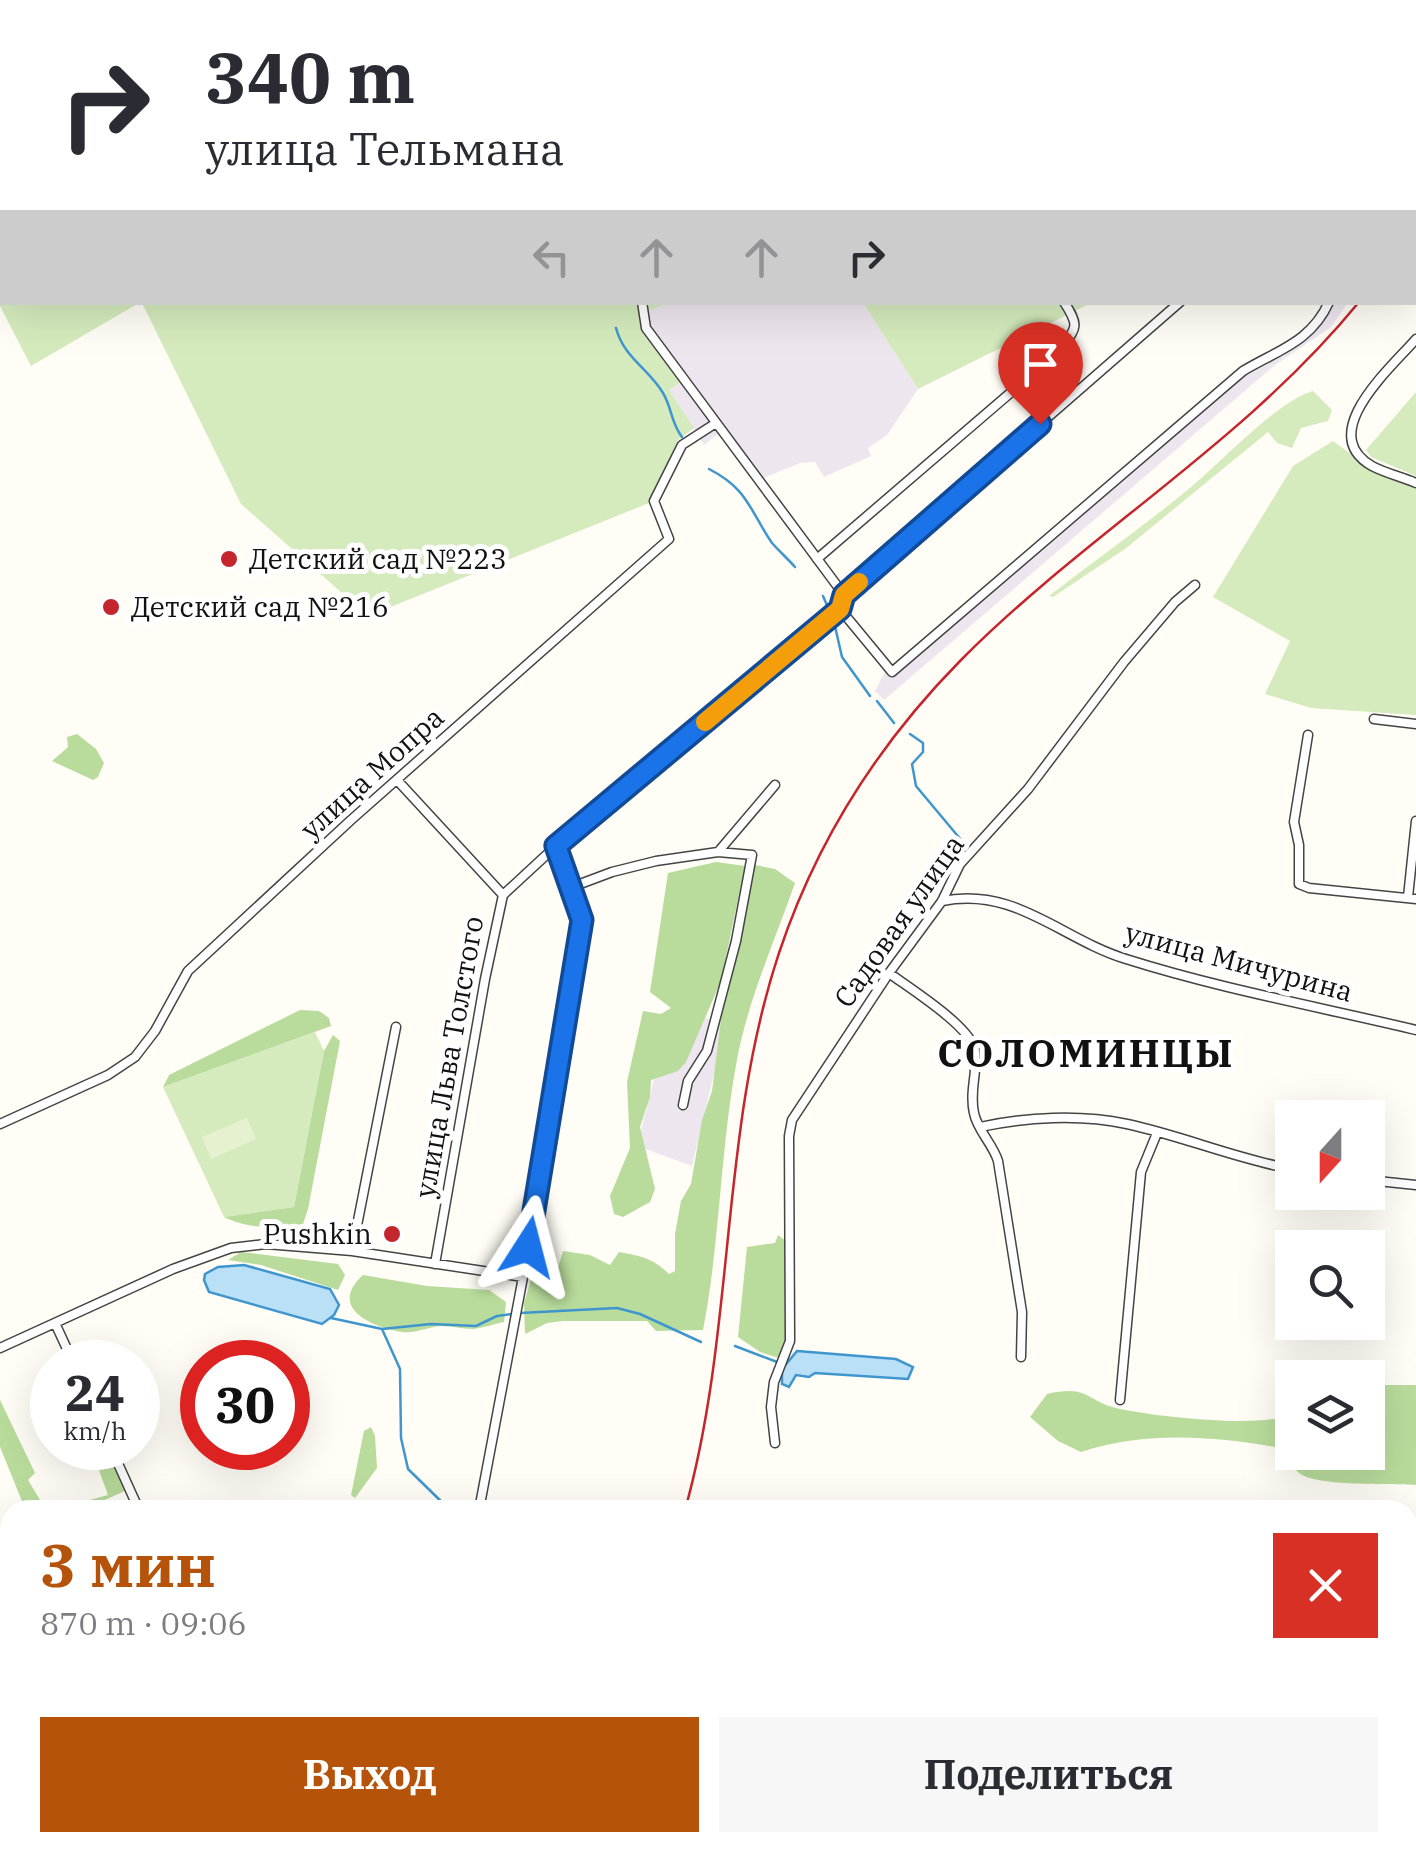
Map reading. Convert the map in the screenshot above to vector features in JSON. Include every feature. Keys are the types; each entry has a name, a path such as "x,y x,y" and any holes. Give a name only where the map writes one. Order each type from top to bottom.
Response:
{"street":[{"path":"642,305 646,328 844,595"},
{"path":"817,560 1058,352 1076,328 1066,305"},
{"path":"504,895 556,846 840,609 844,595 1177,305"},
{"path":"840,609 892,672 1243,371 1278,355 1319,324 1328,305"},
{"path":"1416,339 1359,406 1351,420 1351,436 1358,454 1371,466 1416,483"},
{"name":"улица Мопра","path":"0,1124 108,1075 135,1057 155,1031 188,971 669,539 654,501 682,445 716,422"},
{"name":"Садовая улица","path":"776,1443 770,1407 778,1368 790,1342 792,1120 889,973 942,901 960,864 1028,789 1174,602 1194,585"},
{"path":"1374,719 1416,724"},
{"path":"1308,735 1294,822 1300,844 1299,884 1412,898 1416,821"},
{"name":"улица Льва Толстого","path":"397,780 504,895 493,934 435,1264"},
{"path":"718,852 775,785"},
{"path":"481,1500 523,1277 582,920 556,846"},
{"path":"572,887 625,868 718,852 752,854 736,942 707,1051 688,1082 683,1106"},
{"name":"улица Мичурина","path":"942,901 968,896 1003,901 1123,958 1416,1030"},
{"path":"889,973 962,1028 974,1043 974,1118 994,1146 998,1161 1022,1312 1021,1357"},
{"path":"352,1251 396,1028"},
{"path":"980,1127 1070,1118 1126,1124 1275,1165"},
{"path":"1120,1400 1141,1172 1156,1133"},
{"path":"1385,1182 1416,1185"},
{"path":"0,1348 173,1269 231,1248 266,1244 352,1251 523,1277"},
{"path":"55,1323 63,1340"},
{"path":"121,1470 134,1500"}],"shaded area":[{"path":"661,305 864,305 918,389 887,435 868,448 871,456 824,477 815,462 800,463 761,479 725,428 704,445 669,390 684,381 643,313"},
{"path":"1323,305 1347,305 1331,327 1275,365 884,700 875,691 885,672 1242,367 1285,347 1315,320"},
{"path":"672,1010 726,1023 692,1166 637,1146"}],"green space":[{"path":"0,305 136,305 31,366"},
{"path":"143,305 663,305 643,313 685,380 669,390 694,428 678,440 654,501 368,616 241,504"},
{"path":"864,305 1087,305 918,389"},
{"path":"1313,391 1332,410 1328,421 1301,428 1292,448 1277,443 1268,432 1125,549 1049,596 1174,501 1268,418"},
{"path":"1416,392 1416,476 1371,457 1366,450"},
{"path":"1333,441 1369,467 1416,488 1416,715 1311,708 1265,694 1290,641 1213,597 1293,466"},
{"path":"77,734 96,749 104,763 93,780 52,761 68,747 67,737"},
{"path":"716,862 745,866 721,981 686,1062 678,1071 651,1080 640,1127 655,1189 650,1202 623,1217 614,1214 610,1196 630,1148 627,1082 643,1011 661,1014 671,1008 650,992 668,873"},
{"path":"755,865 775,869 795,883 754,996 736,1065 703,1330 656,1331 647,1321 563,1321 547,1323 525,1334 524,1303 535,1266 558,1268 563,1251 590,1255 610,1265 619,1252 646,1258 669,1274 675,1271 675,1234 681,1201 691,1184 702,1120 712,1091 722,1011"},
{"path":"300,1010 319,1011 329,1018 331,1026 163,1087 169,1075"},
{"path":"315,1032 324,1051 294,1207 224,1217 163,1087"},
{"path":"333,1035 340,1041 303,1224 263,1227 224,1217 294,1207 324,1051"},
{"path":"247,1118 256,1139 211,1159 202,1137"},
{"path":"778,1235 786,1241 786,1339 779,1358 760,1352 738,1337 747,1247 775,1243"},
{"path":"241,1252 338,1264 345,1275 338,1290 261,1265 228,1260"},
{"path":"363,1275 427,1286 489,1290 506,1302 504,1322 473,1329 441,1326 407,1332 378,1326 352,1306 353,1287"},
{"path":"1385,1385 1416,1385 1416,1485 1337,1482 1296,1471 1385,1470"},
{"path":"1072,1391 1120,1409 1183,1418 1275,1419 1275,1447 1155,1438 1081,1452 1058,1441 1030,1417 1047,1394"},
{"path":"0,1400 30,1470 35,1473 28,1480 40,1500 22,1500 0,1447"},
{"path":"371,1427 377,1468 355,1498 351,1495 364,1431"},
{"path":"99,1470 115,1470 125,1491 105,1500 89,1500 108,1495"}],"water":[{"path":"244,1265 330,1289 339,1305 322,1324 209,1292 205,1274 218,1267"},
{"path":"797,1351 896,1359 913,1367 908,1379 815,1373 809,1377 796,1375 789,1387 782,1384 782,1369"}],"waterway":[{"path":"616,328 630,355 663,393 682,437"},
{"path":"709,469 740,492 772,543 795,567"},
{"path":"823,596 829,610"},
{"path":"834,622 842,657 870,696"},
{"path":"877,701 894,723"},
{"path":"910,734 923,743 923,752 912,764 916,786 967,847"},
{"path":"520,1313 617,1308 640,1314 701,1342"},
{"path":"331,1318 382,1329 431,1324 476,1326 512,1314"},
{"path":"382,1329 400,1369 401,1438 408,1469 440,1500"},
{"path":"735,1346 777,1362"}],"railway":[{"path":"687,1500 713,1372 736,1160 760,1021 794,912 831,833 903,725 961,660 1060,570 1266,400 1356,305"}],"slow traffic":[{"path":"705,722 840,609 844,595 859,582"}],"place":[{"name":"Детский сад №223","path":"229,559"},
{"name":"Детский сад №216","path":"111,607"},
{"name":"Pushkin","path":"392,1234"}],"district":[{"name":"СОЛОМИНЦЫ","path":"1086,1054"}],"route":[{"path":"528,1247 582,920 556,846 840,609 844,595 1040,424"}]}
